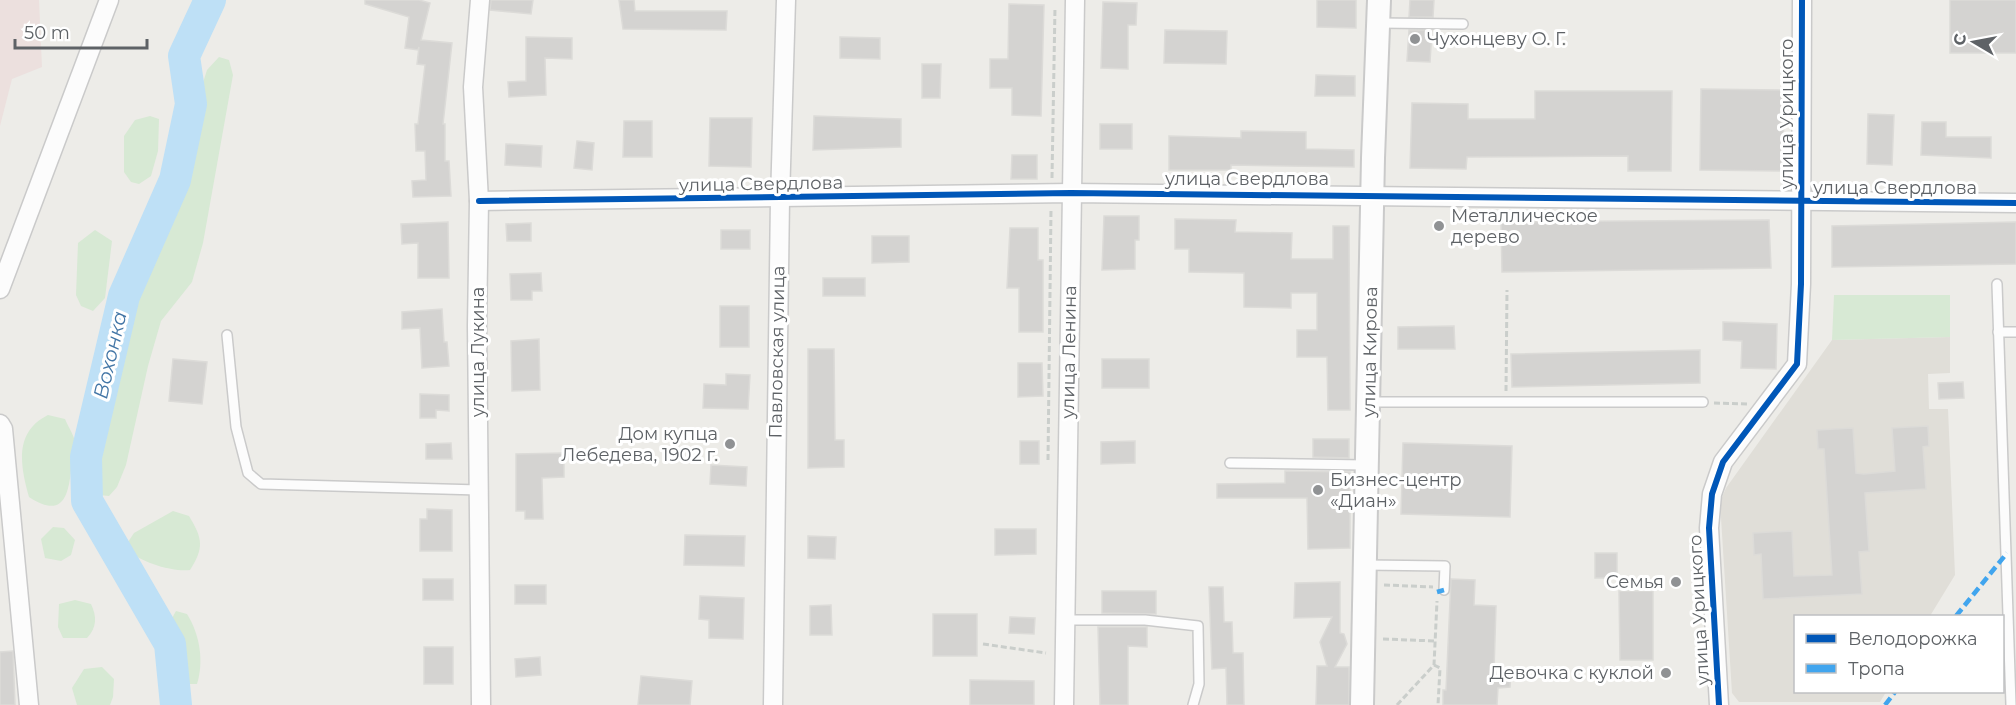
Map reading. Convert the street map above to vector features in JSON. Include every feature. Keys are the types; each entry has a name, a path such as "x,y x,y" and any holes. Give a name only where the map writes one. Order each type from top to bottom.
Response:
{"street":[{"path":"0,289 109,0"},
{"name":"улица Лукина","path":"480,0 473,87 479,201 481,705"},
{"name":"Павловская улица","path":"773,705 780,199 786,0"},
{"name":"улица Ленина","path":"1064,705 1075,0"},
{"name":"улица Кирова","path":"1362,705 1379,0"},
{"name":"улица Урицкого","path":"1719,705 1709,528 1712,494 1723,462 1797,364 1802,0"},
{"name":"улица Свердлова","path":"479,201 780,199 1071,193 1373,194 1801,203 2016,203"},
{"path":"0,424 5,452 29,705"}],"lane":[{"path":"1378,23 1462,24"},
{"path":"1997,284 2011,705"},
{"path":"1998,332 2016,332"},
{"path":"226,335 236,427 248,473 261,484 479,490"},
{"path":"1369,402 1703,402"},
{"path":"1230,463 1367,465"},
{"path":"1365,565 1445,566 1444,590"},
{"path":"1064,620 1145,620 1198,626 1199,684 1193,705"}],"path":[{"path":"1052,183 1056,0"},
{"path":"1506,402 1508,291"},
{"path":"1703,402 1769,404"},
{"path":"1384,585 1438,587 1434,665 1397,705"},
{"path":"1382,639 1435,641"},
{"path":"984,644 1046,653"},
{"path":"1434,665 1440,668 1438,705"}],"shaded area":[{"path":"0,0 39,0 42,67 12,79 0,126"},
{"path":"1950,337 1950,373 1928,374 1929,409 1948,409 1955,575 1931,615 1794,615 1794,693 1885,693 1880,702 1739,702 1732,693 1720,502 1726,488 1832,340"}],"green space":[{"path":"219,57 229,60 233,75 203,243 192,282 161,321 148,366 126,465 117,487 109,496 99,495 94,480 94,457 128,317 188,166 201,89 207,70"},
{"path":"150,116 159,119 158,151 151,176 139,184 131,182 124,172 124,136 135,120"},
{"path":"95,230 112,241 105,298 93,311 81,306 76,295 78,243"},
{"path":"1834,295 1950,295 1950,337 1832,340"},
{"path":"48,415 65,419 75,441 75,448 65,497 60,503 48,506 29,497 23,473 22,450 29,430"},
{"path":"173,511 189,516 199,537 200,549 190,570 175,570 159,566 131,553 128,542 134,533"},
{"path":"53,527 64,528 75,540 71,555 61,561 45,558 41,539"},
{"path":"75,600 91,604 95,618 94,626 87,638 63,638 58,627 59,604"},
{"path":"176,611 187,614 198,639 200,666 197,684 189,684 171,620"},
{"path":"102,667 114,679 110,705 77,705 72,688 84,669"}],"building":[{"path":"365,0 419,0 430,3 421,40 452,43 443,124 445,124 445,161 449,161 451,196 413,197 412,181 426,180 425,151 416,151 415,124 418,124 425,65 417,64 419,47 418,50 405,48 409,17 365,4"},
{"path":"491,0 533,0 531,14 490,10"},
{"path":"619,0 634,0 635,11 727,11 726,30 623,29"},
{"path":"1317,0 1356,0 1356,28 1317,27"},
{"path":"1410,0 1434,0 1433,17 1409,17"},
{"path":"1950,0 2016,0 2016,53 1950,53"},
{"path":"1103,2 1137,3 1136,25 1128,25 1128,69 1101,68"},
{"path":"1009,4 1044,5 1041,116 1012,115 1012,88 990,88 990,59 1008,59"},
{"path":"1165,30 1227,31 1226,64 1164,63"},
{"path":"1409,30 1432,30 1430,62 1407,61"},
{"path":"526,37 572,38 572,59 545,58 546,95 509,97 508,82 526,81"},
{"path":"840,37 880,38 880,59 840,58"},
{"path":"922,64 941,64 940,98 922,98"},
{"path":"1316,75 1355,76 1355,96 1315,96"},
{"path":"1701,89 1784,90 1783,171 1700,170"},
{"path":"1535,91 1672,91 1671,171 1628,171 1628,156 1467,157 1466,169 1410,168 1412,103 1468,104 1468,119 1535,119"},
{"path":"1868,114 1894,115 1892,165 1867,164"},
{"path":"814,116 901,119 901,147 813,150"},
{"path":"710,118 752,118 751,167 709,166"},
{"path":"624,121 652,121 652,157 623,157"},
{"path":"1922,122 1946,122 1946,137 1991,137 1991,158 1921,155"},
{"path":"1100,124 1132,124 1132,149 1100,149"},
{"path":"1241,131 1306,132 1306,149 1354,150 1354,167 1231,165 1231,170 1169,170 1169,136 1241,138"},
{"path":"577,141 594,143 592,170 574,168"},
{"path":"506,144 542,146 541,167 505,165"},
{"path":"1012,155 1037,155 1037,179 1011,179"},
{"path":"1104,216 1139,216 1139,240 1135,240 1135,269 1102,270"},
{"path":"1175,219 1236,220 1235,232 1292,233 1291,259 1333,259 1333,226 1349,226 1350,410 1328,410 1327,357 1297,357 1297,330 1317,330 1317,293 1291,293 1291,308 1244,307 1244,273 1189,272 1189,249 1175,249"},
{"path":"1769,220 1771,268 1502,272 1501,222"},
{"path":"448,222 449,278 418,278 418,243 402,244 401,224"},
{"path":"2016,222 2016,264 1832,267 1832,226"},
{"path":"531,223 531,241 507,241 506,224"},
{"path":"1010,228 1038,228 1038,260 1043,260 1043,332 1019,332 1019,288 1007,288"},
{"path":"721,230 750,230 750,249 721,249"},
{"path":"872,236 909,236 909,262 872,263"},
{"path":"541,273 542,291 532,291 532,300 511,300 510,274"},
{"path":"823,278 865,278 865,296 823,296"},
{"path":"720,306 749,306 749,347 720,347"},
{"path":"442,309 444,342 447,342 449,366 422,368 420,328 402,329 402,312"},
{"path":"1723,322 1777,324 1776,369 1741,368 1742,341 1723,340"},
{"path":"1454,326 1455,349 1398,349 1398,327"},
{"path":"539,339 540,390 512,391 511,341"},
{"path":"808,349 834,349 835,440 844,440 844,467 808,468"},
{"path":"1700,350 1700,383 1512,387 1511,354"},
{"path":"173,359 207,362 202,404 169,401"},
{"path":"1102,359 1149,359 1149,388 1102,388"},
{"path":"1018,363 1042,363 1043,396 1018,397"},
{"path":"726,374 750,375 748,409 703,408 704,384 726,385"},
{"path":"1963,382 1964,398 1939,399 1938,383"},
{"path":"420,394 449,395 449,411 436,410 436,418 420,418"},
{"path":"1928,426 1929,446 1923,447 1926,489 1865,493 1869,551 1859,552 1862,594 1763,599 1761,554 1754,555 1753,533 1792,531 1794,576 1832,575 1824,449 1818,449 1817,430 1853,428 1856,473 1864,474 1895,471 1892,428"},
{"path":"1313,439 1349,439 1349,458 1313,457"},
{"path":"1020,441 1039,441 1039,464 1020,464"},
{"path":"1135,441 1135,463 1101,464 1101,442"},
{"path":"451,443 452,459 426,459 426,444"},
{"path":"1403,443 1512,446 1510,517 1401,514"},
{"path":"564,453 564,477 542,478 543,519 525,519 525,511 516,511 516,454"},
{"path":"711,465 747,467 746,486 710,484"},
{"path":"1285,471 1350,472 1350,548 1308,549 1307,498 1217,498 1217,484 1285,483"},
{"path":"427,509 452,510 452,551 420,551 420,519 427,519"},
{"path":"995,529 1036,529 1036,554 995,555"},
{"path":"685,535 745,536 744,566 684,565"},
{"path":"808,536 836,537 835,559 808,558"},
{"path":"1595,553 1617,553 1617,578 1595,578"},
{"path":"423,579 453,579 453,600 423,600"},
{"path":"1451,579 1475,580 1474,605 1496,606 1494,671 1511,672 1510,687 1498,688 1497,705 1443,705 1443,690 1446,690"},
{"path":"1340,582 1340,633 1344,634 1347,644 1335,667 1349,667 1349,705 1316,705 1317,666 1327,666 1320,642 1332,617 1294,618 1295,583"},
{"path":"515,585 546,585 546,604 515,604"},
{"path":"1209,587 1223,587 1224,622 1232,622 1233,653 1243,653 1244,705 1227,705 1226,668 1212,669"},
{"path":"1102,591 1156,591 1156,614 1102,613"},
{"path":"1619,591 1653,591 1653,660 1620,660"},
{"path":"700,596 744,598 743,639 709,638 709,620 699,619"},
{"path":"831,605 832,635 810,635 810,606"},
{"path":"933,614 977,614 977,656 933,656"},
{"path":"1010,617 1035,618 1034,634 1009,633"},
{"path":"1098,627 1147,627 1147,647 1128,646 1128,705 1100,705"},
{"path":"424,647 453,647 453,684 424,684"},
{"path":"13,651 15,705 0,705 0,652"},
{"path":"540,657 541,675 516,677 515,659"},
{"path":"641,676 692,681 690,705 638,705"},
{"path":"970,680 1034,681 1034,705 970,705"}],"waterway":[{"name":"Вохонка","path":"176,705 170,644 87,501 86,457 124,296 175,180 191,104 184,56 210,0"}],"marked path":[{"path":"1957,615 2007,553"},
{"path":"1437,592 1444,590"},
{"path":"1885,705 1894,693"}],"cycle path":[{"path":"1719,705 1709,528 1712,494 1723,462 1797,364 1801,284 1802,0"},
{"path":"479,201 1071,193 2016,203"}],"place":[{"name":"Чухонцеву О. Г.","path":"1415,39"},
{"name":"Металлическое дерево","path":"1439,226"},
{"name":"Дом купца Лебедева, 1902 г.","path":"730,444"},
{"name":"Бизнес-центр «Диан»","path":"1318,490"},
{"name":"Семья","path":"1676,582"},
{"name":"Девочка с куклой","path":"1666,673"}]}
